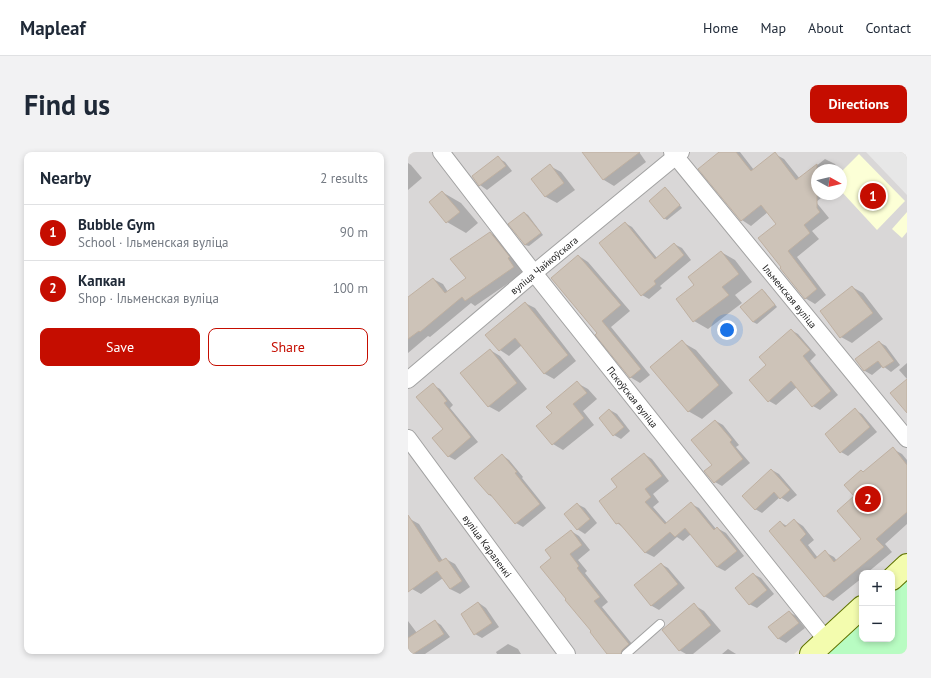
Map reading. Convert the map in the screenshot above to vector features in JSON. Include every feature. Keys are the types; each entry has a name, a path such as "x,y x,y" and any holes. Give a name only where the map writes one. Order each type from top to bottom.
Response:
{"street":[{"name":"Пскоўская вуліца","path":"441,152 819,647"},
{"name":"вуліца Чайкоўскага","path":"408,380 676,154"},
{"name":"Ільменская вуліца","path":"676,154 907,440"},
{"name":"вуліца Караленкі","path":"408,438 567,654"},
{"path":"895,576 907,565"},
{"path":"819,647 859,610"}],"lane":[{"path":"626,654 660,624"}],"shaded area":[{"path":"408,152 907,152 907,554 889,570 859,570 859,597 794,654 408,654"},
{"path":"866,152 907,152 907,195"},
{"path":"859,154 905,201 877,230 847,198 847,166"},
{"path":"907,212 907,232 902,238 892,229"}],"green space":[{"path":"907,573 907,654 818,654 859,617 859,642 895,642 895,584"}],"building":[{"path":"582,152 640,152 603,180"},
{"path":"719,152 736,152 751,171 775,152 796,180 811,169 811,200 817,200 817,208 820,212 804,225 810,233 788,251 817,289 805,299 758,238 776,224 761,205 741,221 698,169"},
{"path":"498,156 506,166 479,186 472,176"},
{"path":"550,164 564,183 545,197 531,179"},
{"path":"665,187 680,205 664,219 649,201"},
{"path":"442,191 460,212 446,223 429,202"},
{"path":"524,212 541,233 525,245 508,224"},
{"path":"625,222 655,259 674,243 684,255 654,281 656,284 641,296 599,243"},
{"path":"490,232 510,257 508,258 514,267 465,301 462,297 420,332 419,331 408,339 408,297 433,278 445,293 466,278 450,259"},
{"path":"721,251 739,274 722,287 729,295 693,322 676,299 694,285 688,277"},
{"path":"578,255 621,305 602,321 641,369 630,378 595,335 597,333 551,278"},
{"path":"852,286 873,313 840,338 820,311"},
{"path":"762,289 775,305 753,322 740,307"},
{"path":"525,302 568,355 544,374 515,338 499,351 485,335"},
{"path":"791,329 810,350 803,356 831,391 812,407 791,381 768,402 749,380 766,365 759,357"},
{"path":"682,340 719,385 688,412 650,367"},
{"path":"879,341 894,361 883,368 878,361 864,371 855,359"},
{"path":"490,349 517,383 488,407 460,373"},
{"path":"907,379 907,413 890,393"},
{"path":"577,381 587,393 573,404 584,418 552,445 536,426 552,413 546,407"},
{"path":"433,383 447,401 444,403 471,437 448,457 432,438 443,429 416,397"},
{"path":"855,408 870,427 840,453 825,434"},
{"path":"609,409 624,427 613,436 599,418"},
{"path":"715,420 732,440 730,442 743,459 714,483 704,471 712,465 691,440"},
{"path":"893,447 907,465 907,512 876,539 884,547 824,597 769,531 780,521 785,527 794,519 806,534 800,540 815,559 825,550 834,562 861,539 837,511 854,496 844,485 861,470 863,472"},
{"path":"644,453 662,476 645,489 651,497 645,502 665,524 691,502 714,530 717,527 737,551 717,567 685,528 675,537 670,532 645,553 619,523 616,524 599,501 617,487 611,479"},
{"path":"502,454 540,504 515,524 490,494 489,495 474,478"},
{"path":"771,469 790,490 780,499 774,492 755,510 742,496"},
{"path":"577,503 590,519 577,530 564,514"},
{"path":"408,515 439,562 446,558 462,581 450,589 437,571 408,592"},
{"path":"571,530 582,545 570,554 579,566 577,568 600,597 594,601 629,644 622,650 621,654 607,654 590,632 591,631 540,567 551,558 545,550"},
{"path":"661,563 678,584 651,606 634,585"},
{"path":"753,573 767,590 749,605 735,588"},
{"path":"478,602 492,623 474,635 461,614"},
{"path":"694,603 711,625 679,651 662,630"},
{"path":"789,611 799,623 778,639 768,627"},
{"path":"435,620 444,634 413,654 408,654 408,638"}],"place":[{"name":"Bubble Gym","path":"873,196"},
{"name":"Капкан","path":"868,499"}]}
